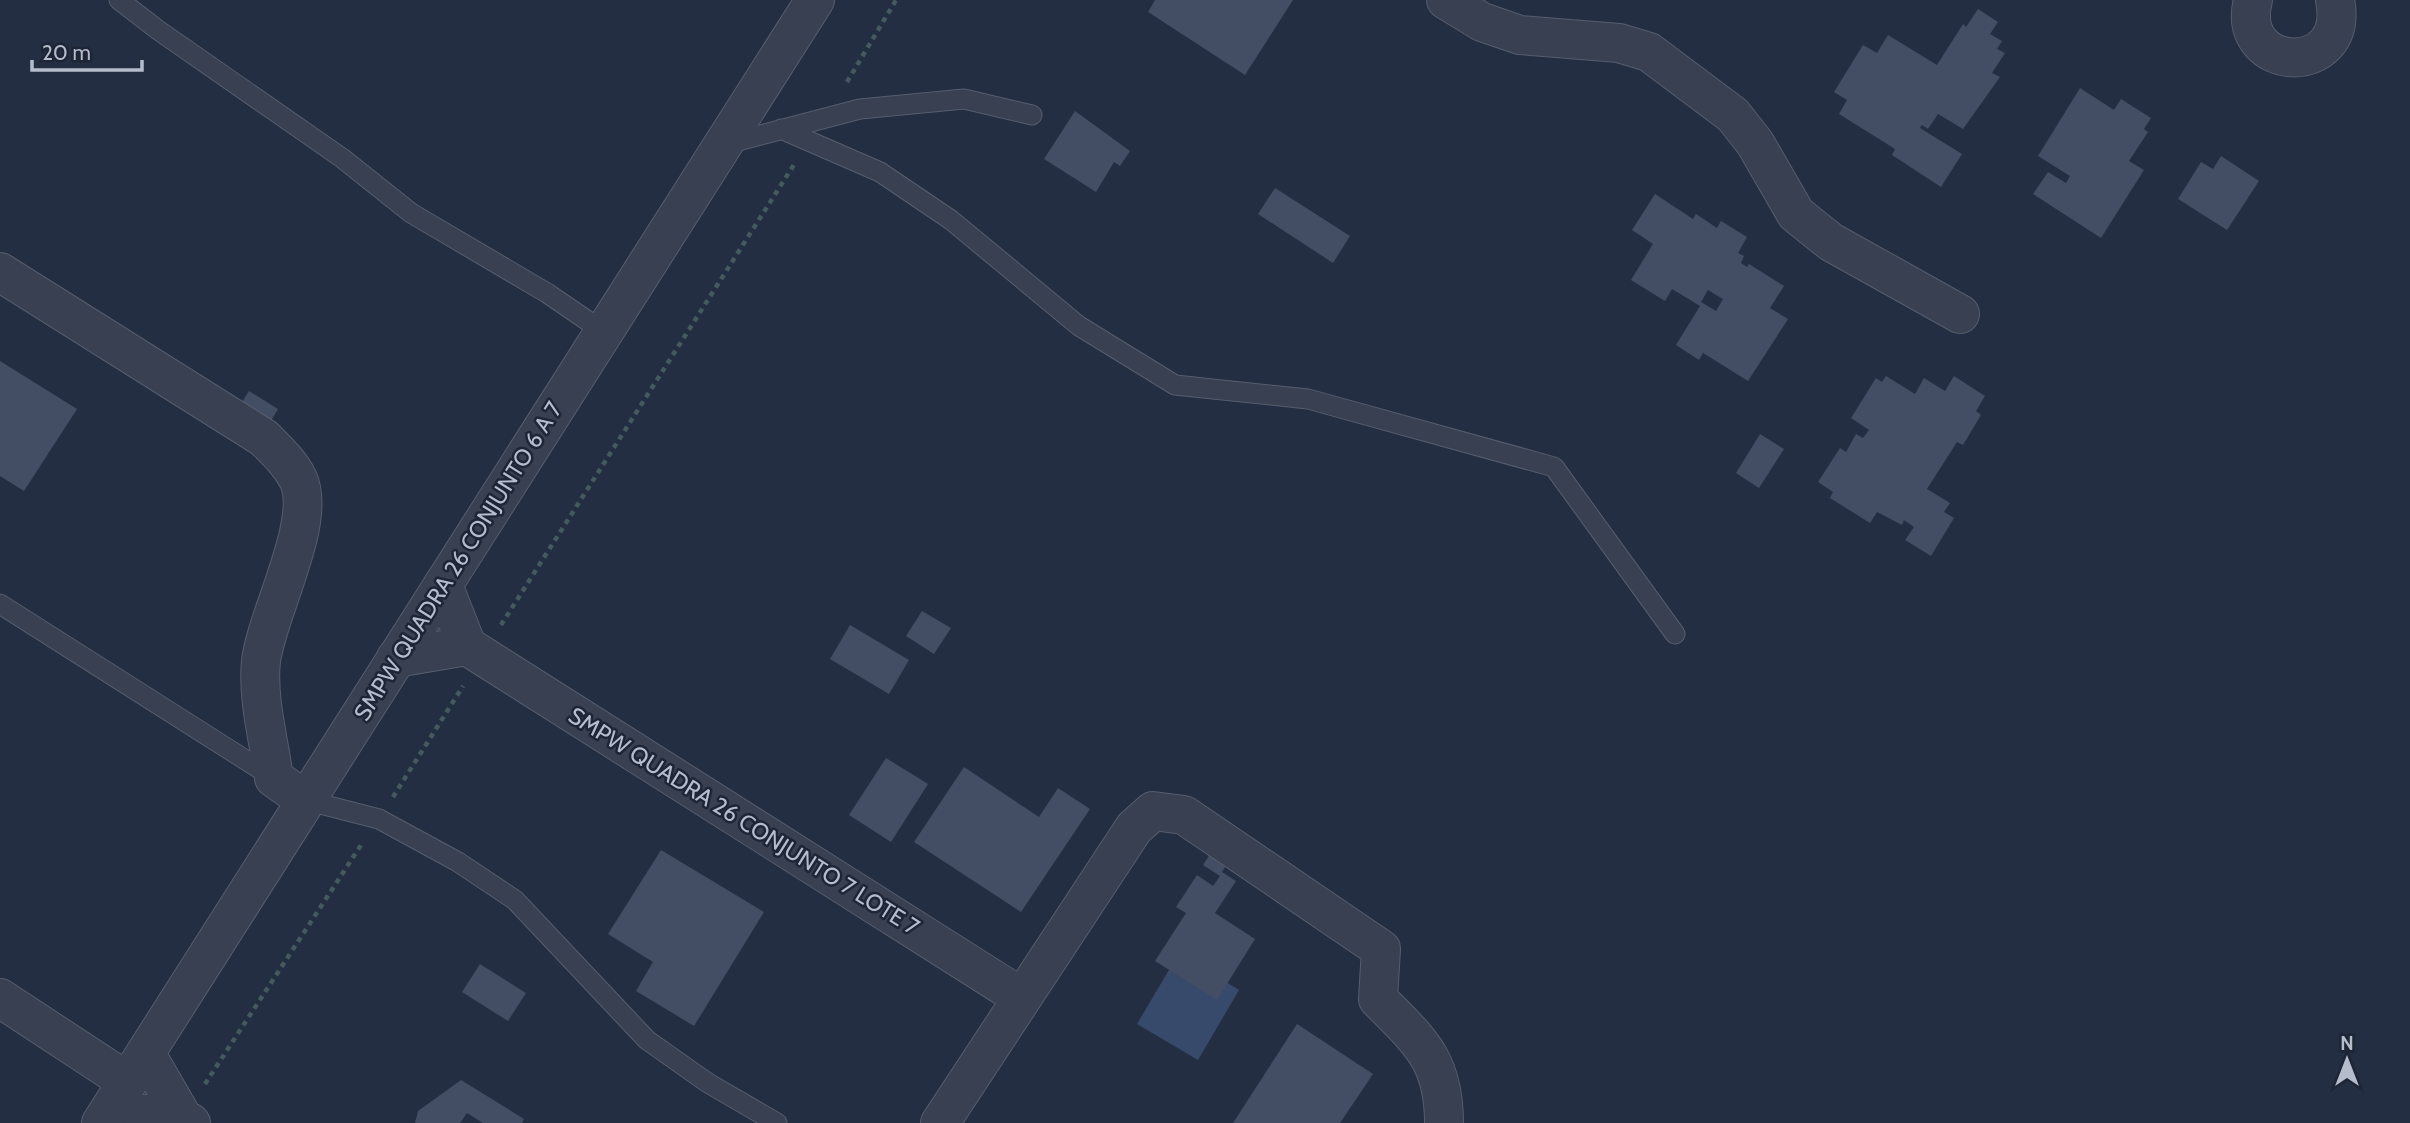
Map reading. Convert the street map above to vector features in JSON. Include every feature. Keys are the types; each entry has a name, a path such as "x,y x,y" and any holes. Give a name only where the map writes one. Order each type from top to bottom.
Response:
{"street":[{"name":"SMPW QUADRA 26 CONJUNTO 6 A 7","path":"121,1092 815,0"},
{"path":"1446,0 1482,22 1520,35 1619,43 1649,52 1733,115 1755,144 1797,214 1822,235 1960,314"},
{"path":"2253,0 2250,16 2253,31 2261,44 2287,58 2316,52 2328,42 2336,29 2338,14 2335,0"},
{"path":"0,272 264,438 286,460 299,482 303,517 265,638 260,664 274,778 305,800"},
{"path":"396,658 475,651 443,585"},
{"name":"SMPW QUADRA 26 CONJUNTO 7 LOTE 7","path":"475,651 1021,997"},
{"path":"940,1123 1134,828 1153,811 1184,815 1381,949 1378,999 1427,1048 1437,1071 1444,1123"},
{"path":"0,998 121,1092 187,1121"},
{"path":"121,1092 187,1121"}],"lane":[{"path":"119,0 342,158 411,213 547,292 604,332"},
{"path":"722,145 860,109 964,99 1032,115"},
{"path":"780,130 880,172 951,220 1079,326 1175,385 1308,399 1554,467 1675,634"},
{"path":"0,604 274,778"},
{"path":"305,800 379,819 458,862 515,900 647,1040 708,1083 777,1123"}],"path":[{"path":"826,118 896,0"},
{"path":"187,1121 379,819 475,651 661,379 808,142"}],"water":[{"path":"1179,953 1239,990 1198,1060 1137,1024"}],"building":[{"path":"1155,0 1293,0 1245,75 1148,12"},
{"path":"1978,9 1998,22 1990,34 2002,41 1997,49 2005,53 1992,73 2000,77 1963,129 1938,114 1928,129 1922,125 1920,128 1962,154 1941,187 1892,155 1895,149 1839,114 1847,100 1834,92 1863,45 1877,53 1888,35 1937,65 1963,24 1966,27"},
{"path":"2080,88 2114,110 2121,99 2151,118 2144,129 2148,132 2129,161 2144,170 2101,238 2033,194 2048,172 2066,183 2070,176 2038,156"},
{"path":"1075,111 1130,151 1120,166 1114,162 1096,192 1044,159"},
{"path":"2221,156 2259,181 2227,230 2178,199 2201,162 2213,169"},
{"path":"1275,188 1350,236 1333,263 1258,214"},
{"path":"1655,194 1693,219 1696,214 1717,228 1721,221 1747,237 1738,253 1744,256 1741,263 1747,267 1749,264 1784,286 1770,308 1788,319 1748,381 1703,353 1699,360 1676,345 1700,306 1672,289 1665,301 1631,280 1653,244 1632,230","holes":["1708,290 1723,299 1716,311 1701,302"]},
{"path":"0,361 77,409 24,491 0,476"},
{"path":"1886,376 1915,394 1924,378 1945,391 1954,376 1985,396 1976,411 1981,415 1963,445 1957,442 1927,489 1950,503 1944,512 1954,518 1931,556 1905,540 1914,527 1904,520 1902,525 1877,512 1870,523 1830,498 1833,492 1818,482 1840,448 1846,452 1856,434 1863,438 1869,430 1851,418 1876,378 1882,382"},
{"path":"249,391 278,409 266,429 241,404"},
{"path":"1760,434 1784,449 1759,488 1736,473"},
{"path":"922,611 951,628 934,654 906,636"},
{"path":"850,625 909,660 889,694 830,659"},
{"path":"886,758 928,784 891,842 849,815"},
{"path":"964,767 1039,817 1058,788 1090,809 1021,912 914,842"},
{"path":"1214,848 1230,859 1222,872 1236,881 1215,913 1255,939 1217,1000 1155,961 1186,913 1176,907 1197,875 1213,886 1220,876 1203,865"},
{"path":"661,850 764,912 694,1026 636,991 653,962 608,934"},
{"path":"480,964 526,993 508,1021 462,992"},
{"path":"1297,1024 1373,1074 1340,1123 1233,1123"},
{"path":"461,1080 524,1119 522,1123 483,1123 467,1113 460,1123 415,1123 418,1111"}]}
